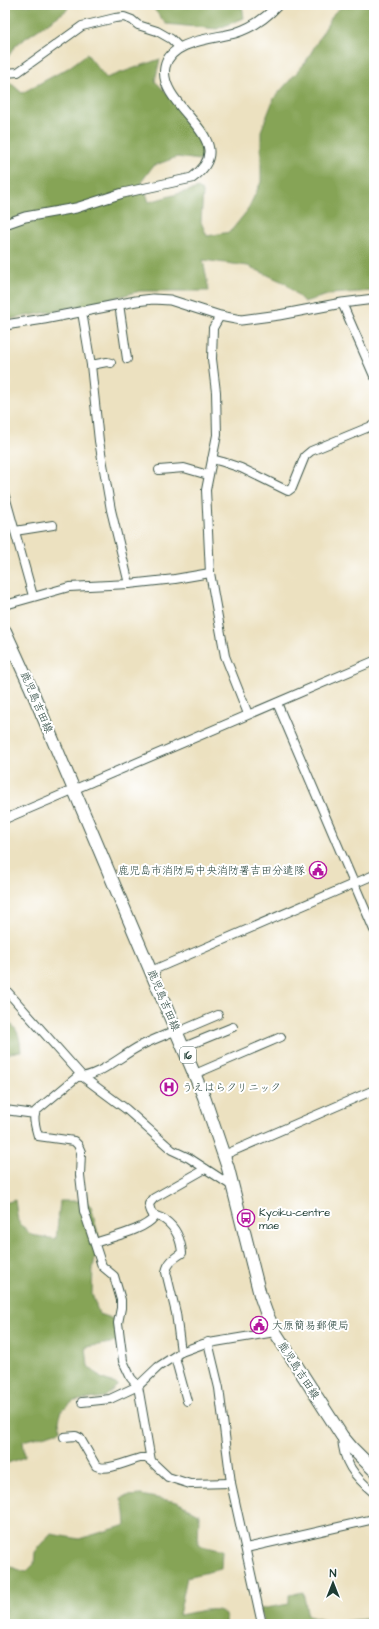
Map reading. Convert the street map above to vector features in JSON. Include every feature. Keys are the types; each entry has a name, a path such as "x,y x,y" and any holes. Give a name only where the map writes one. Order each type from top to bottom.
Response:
{"main road":[{"name":"鹿児島吉田線","path":"5,631 28,680 184,1047 209,1110 224,1155 260,1295 275,1332 342,1436 374,1470"}],"street":[{"path":"5,224 25,217 76,208 129,191 192,178 199,173 207,160 209,150 206,139 172,96 166,86 165,66 168,59 179,47 236,33 262,19 278,5"},
{"path":"5,73 18,72 82,26 115,18 124,17 132,20 138,25 157,31 179,47"},
{"path":"5,325 152,299 170,300 220,316 240,320 374,299"},
{"path":"119,304 127,359"},
{"path":"342,304 374,376"},
{"path":"82,312 91,365 100,447 111,510 129,584"},
{"path":"220,316 213,328 212,359 218,424 206,490 210,573 225,656 248,714"},
{"path":"91,365 107,362 111,363"},
{"path":"212,459 241,468 285,490 290,490 305,456 311,451 374,425"},
{"path":"159,470 184,468 208,475"},
{"path":"5,496 33,596"},
{"path":"15,531 53,525"},
{"path":"5,605 69,587 129,584 175,579 210,573"},
{"path":"5,819 374,661"},
{"path":"277,703 374,928"},
{"path":"151,971 374,875"},
{"path":"5,989 83,1077 126,1109 172,1150 189,1158 205,1170 232,1186"},
{"path":"151,1461 138,1386 131,1378 124,1361 118,1323 121,1300 114,1276 102,1266 84,1211 80,1175 81,1152 78,1145 74,1141 38,1136 35,1114 38,1109 77,1077 83,1077 102,1069 141,1045 218,1015"},
{"path":"184,1047 233,1027"},
{"path":"195,1074 280,1037"},
{"path":"224,1155 374,1090"},
{"path":"5,1110 35,1114"},
{"path":"186,1401 178,1354 176,1313 166,1272 167,1265 171,1260 182,1253 181,1243 174,1229 164,1219 154,1217 150,1212 149,1204 154,1198 205,1170"},
{"path":"95,1242 138,1228 152,1220 154,1217"},
{"path":"82,1402 110,1399 138,1386 158,1367 178,1354 208,1342 275,1332"},
{"path":"208,1342 219,1388 231,1483 262,1624"},
{"path":"64,1437 76,1436 80,1438 96,1466 100,1468 107,1468 140,1458 146,1458 168,1477 190,1484 231,1483"},
{"path":"342,1436 343,1450 349,1465 360,1481 374,1494"},
{"path":"246,1548 374,1519"}],"green space":[{"path":"5,5 69,5 67,10 17,44 5,61"},
{"path":"158,5 242,5 244,18 217,29 166,24 153,8"},
{"path":"344,5 374,5 374,291 331,294 304,302 285,283 248,266 203,260 209,291 140,291 92,304 5,320 5,78 22,93 68,68 87,54 106,78 160,59 155,81 205,133 207,161 177,157 153,166 142,181 149,202 198,188 203,192 201,222 207,236 230,232 247,211 261,182 261,131 274,98 305,63 334,13"},
{"path":"5,1021 10,1023 18,1033 21,1051 5,1054"},
{"path":"15,1200 18,1221 31,1235 56,1239 60,1201 84,1201 91,1206 99,1238 93,1268 92,1294 99,1314 116,1320 117,1342 86,1347 88,1366 101,1378 118,1385 105,1397 74,1401 62,1410 59,1421 61,1431 23,1441 25,1457 5,1464 5,1203"},
{"path":"141,1495 177,1502 199,1514 198,1545 222,1551 221,1569 187,1577 179,1615 216,1610 222,1612 226,1616 226,1624 5,1624 5,1565 26,1572 34,1564 35,1552 51,1534 79,1539 126,1525 125,1512 121,1498"},
{"path":"303,1592 308,1616 331,1622 366,1619 374,1621 374,1624 264,1624 260,1609 289,1604 289,1595"}],"place":[{"name":"鹿児島市消防局中央消防署吉田分遣隊","path":"318,870"},
{"name":"うえはらクリニック","path":"169,1087"},
{"name":"Kyoiku-centre mae","path":"246,1218"},
{"name":"大原簡易郵便局","path":"259,1325"}]}
